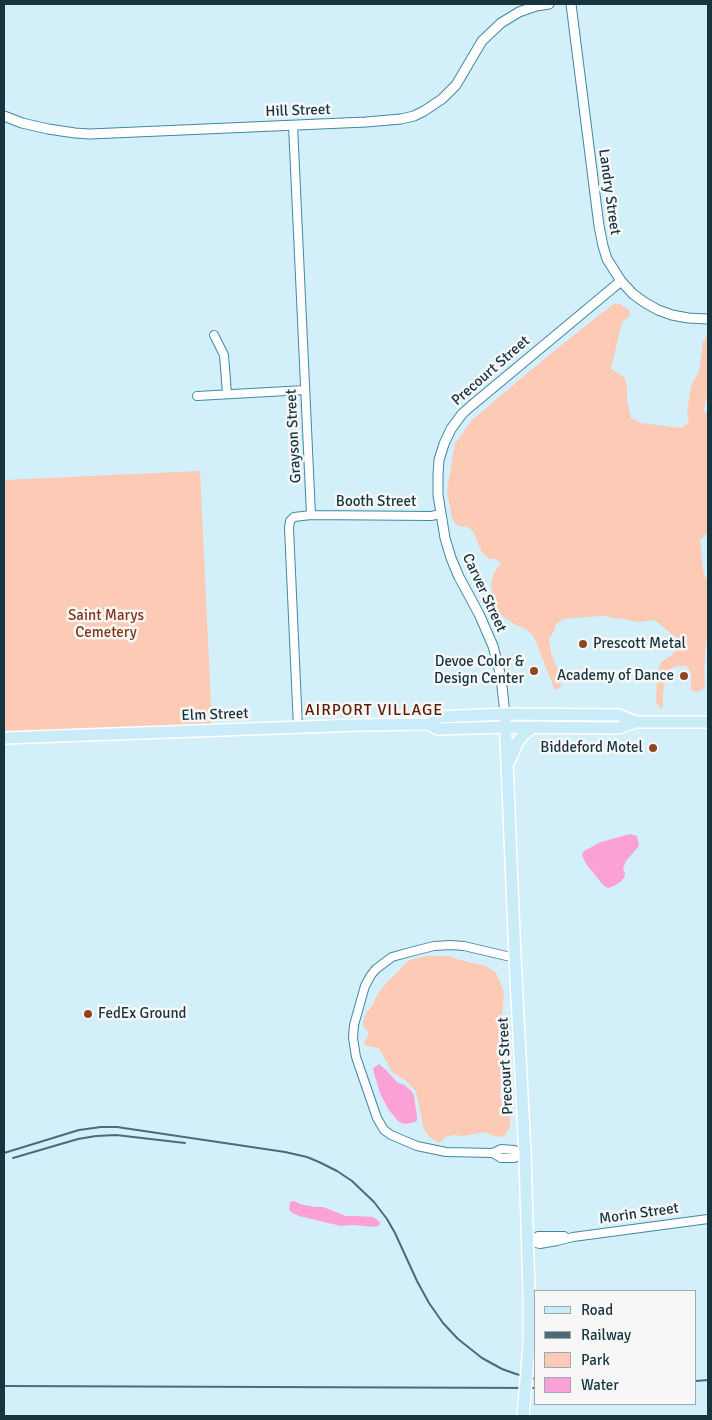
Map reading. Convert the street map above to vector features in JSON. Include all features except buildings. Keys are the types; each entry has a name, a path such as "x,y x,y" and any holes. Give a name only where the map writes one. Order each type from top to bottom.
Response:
{"main road":[{"name":"Elm Street","path":"428,724 438,717 505,714 619,715 635,722"},
{"name":"Precourt Street","path":"505,714 528,1241 529,1345 523,1416"},
{"name":"Elm Street","path":"4,738 428,724 438,729 506,727 619,728 635,722 708,722"},
{"path":"508,766 516,743 532,728"}],"street":[{"name":"Hill Street","path":"4,116 48,129 90,134 401,119 418,114 437,102 450,90 482,41 503,21 519,12 549,4"},
{"name":"Landry Street","path":"570,4 601,240 607,259 622,282 644,302 662,312 682,317 708,318"},
{"name":"Grayson Street","path":"294,125 311,515"},
{"name":"Precourt Street","path":"441,514 438,488 439,460 446,438 462,414 622,282"},
{"path":"214,335 224,356 228,394"},
{"path":"197,396 306,390"},
{"name":"Booth Street","path":"311,515 431,516 441,514"},
{"name":"Carver Street","path":"441,514 451,558 459,577 486,626 493,646 501,677 505,714"},
{"path":"298,728 289,528 290,521 294,517 311,515"},
{"path":"515,958 464,946 451,945 414,950 392,957 371,975 362,996 354,1025 353,1038 356,1057 377,1118 384,1130 400,1139 433,1150 472,1154 493,1153 501,1158 514,1158 525,1154"},
{"name":"Morin Street","path":"528,1241 540,1244 573,1237 708,1219"}],"green space":[{"path":"619,303 630,311 629,317 623,321 620,330 611,369 624,377 631,418 641,423 682,428 687,424 691,386 699,371 703,342 708,334 708,389 704,411 708,414 708,532 700,540 703,569 706,579 708,579 708,638 704,672 705,684 702,690 696,692 691,690 691,672 686,666 678,666 671,669 666,678 663,692 663,707 661,709 656,702 657,675 661,662 672,655 680,645 677,639 655,620 639,622 603,616 564,619 556,624 549,638 551,653 561,678 561,687 557,690 554,688 534,637 526,629 501,615 493,603 491,582 494,573 501,563 495,559 489,559 481,551 473,531 466,526 462,527 455,524 452,518 447,491 455,444 472,420 549,355 612,305"},
{"name":"Saint Marys Cemetery","path":"200,471 212,724 4,733 4,480"},
{"path":"426,956 449,956 486,966 496,973 501,984 504,992 502,1015 505,1038 500,1055 500,1097 507,1104 510,1116 510,1127 504,1136 496,1137 486,1132 463,1136 454,1135 446,1137 439,1143 431,1138 424,1130 416,1091 406,1081 392,1072 379,1048 366,1046 364,1043 369,1033 363,1026 363,1021 377,995 405,963"}],"water":[{"path":"630,834 637,836 639,846 626,861 623,869 624,878 608,888 604,886 586,864 582,855 584,851 601,842"},
{"path":"379,1064 398,1083 405,1085 412,1092 417,1117 415,1122 405,1124 399,1122 388,1109 380,1093 373,1068"},
{"path":"294,1201 300,1204 323,1207 346,1216 373,1217 380,1224 376,1227 341,1226 299,1216 289,1210 290,1202"}],"railway":[{"path":"4,1153 79,1130 117,1127 285,1152 319,1162 352,1181 374,1202 395,1233 429,1303 443,1323 458,1339 482,1358 502,1369 534,1378"},
{"path":"13,1158 78,1139 96,1136 116,1135 185,1143"},
{"path":"697,1381 708,1380"},
{"path":"4,1386 534,1388"}],"place":[{"name":"Prescott Metal","path":"583,644"},
{"name":"Devoe Color & Design Center","path":"534,671"},
{"name":"Academy of Dance","path":"684,676"},
{"name":"Biddeford Motel","path":"653,748"},
{"name":"FedEx Ground","path":"88,1014"}],"district":[{"name":"AIRPORT VILLAGE","path":"374,711"}]}
